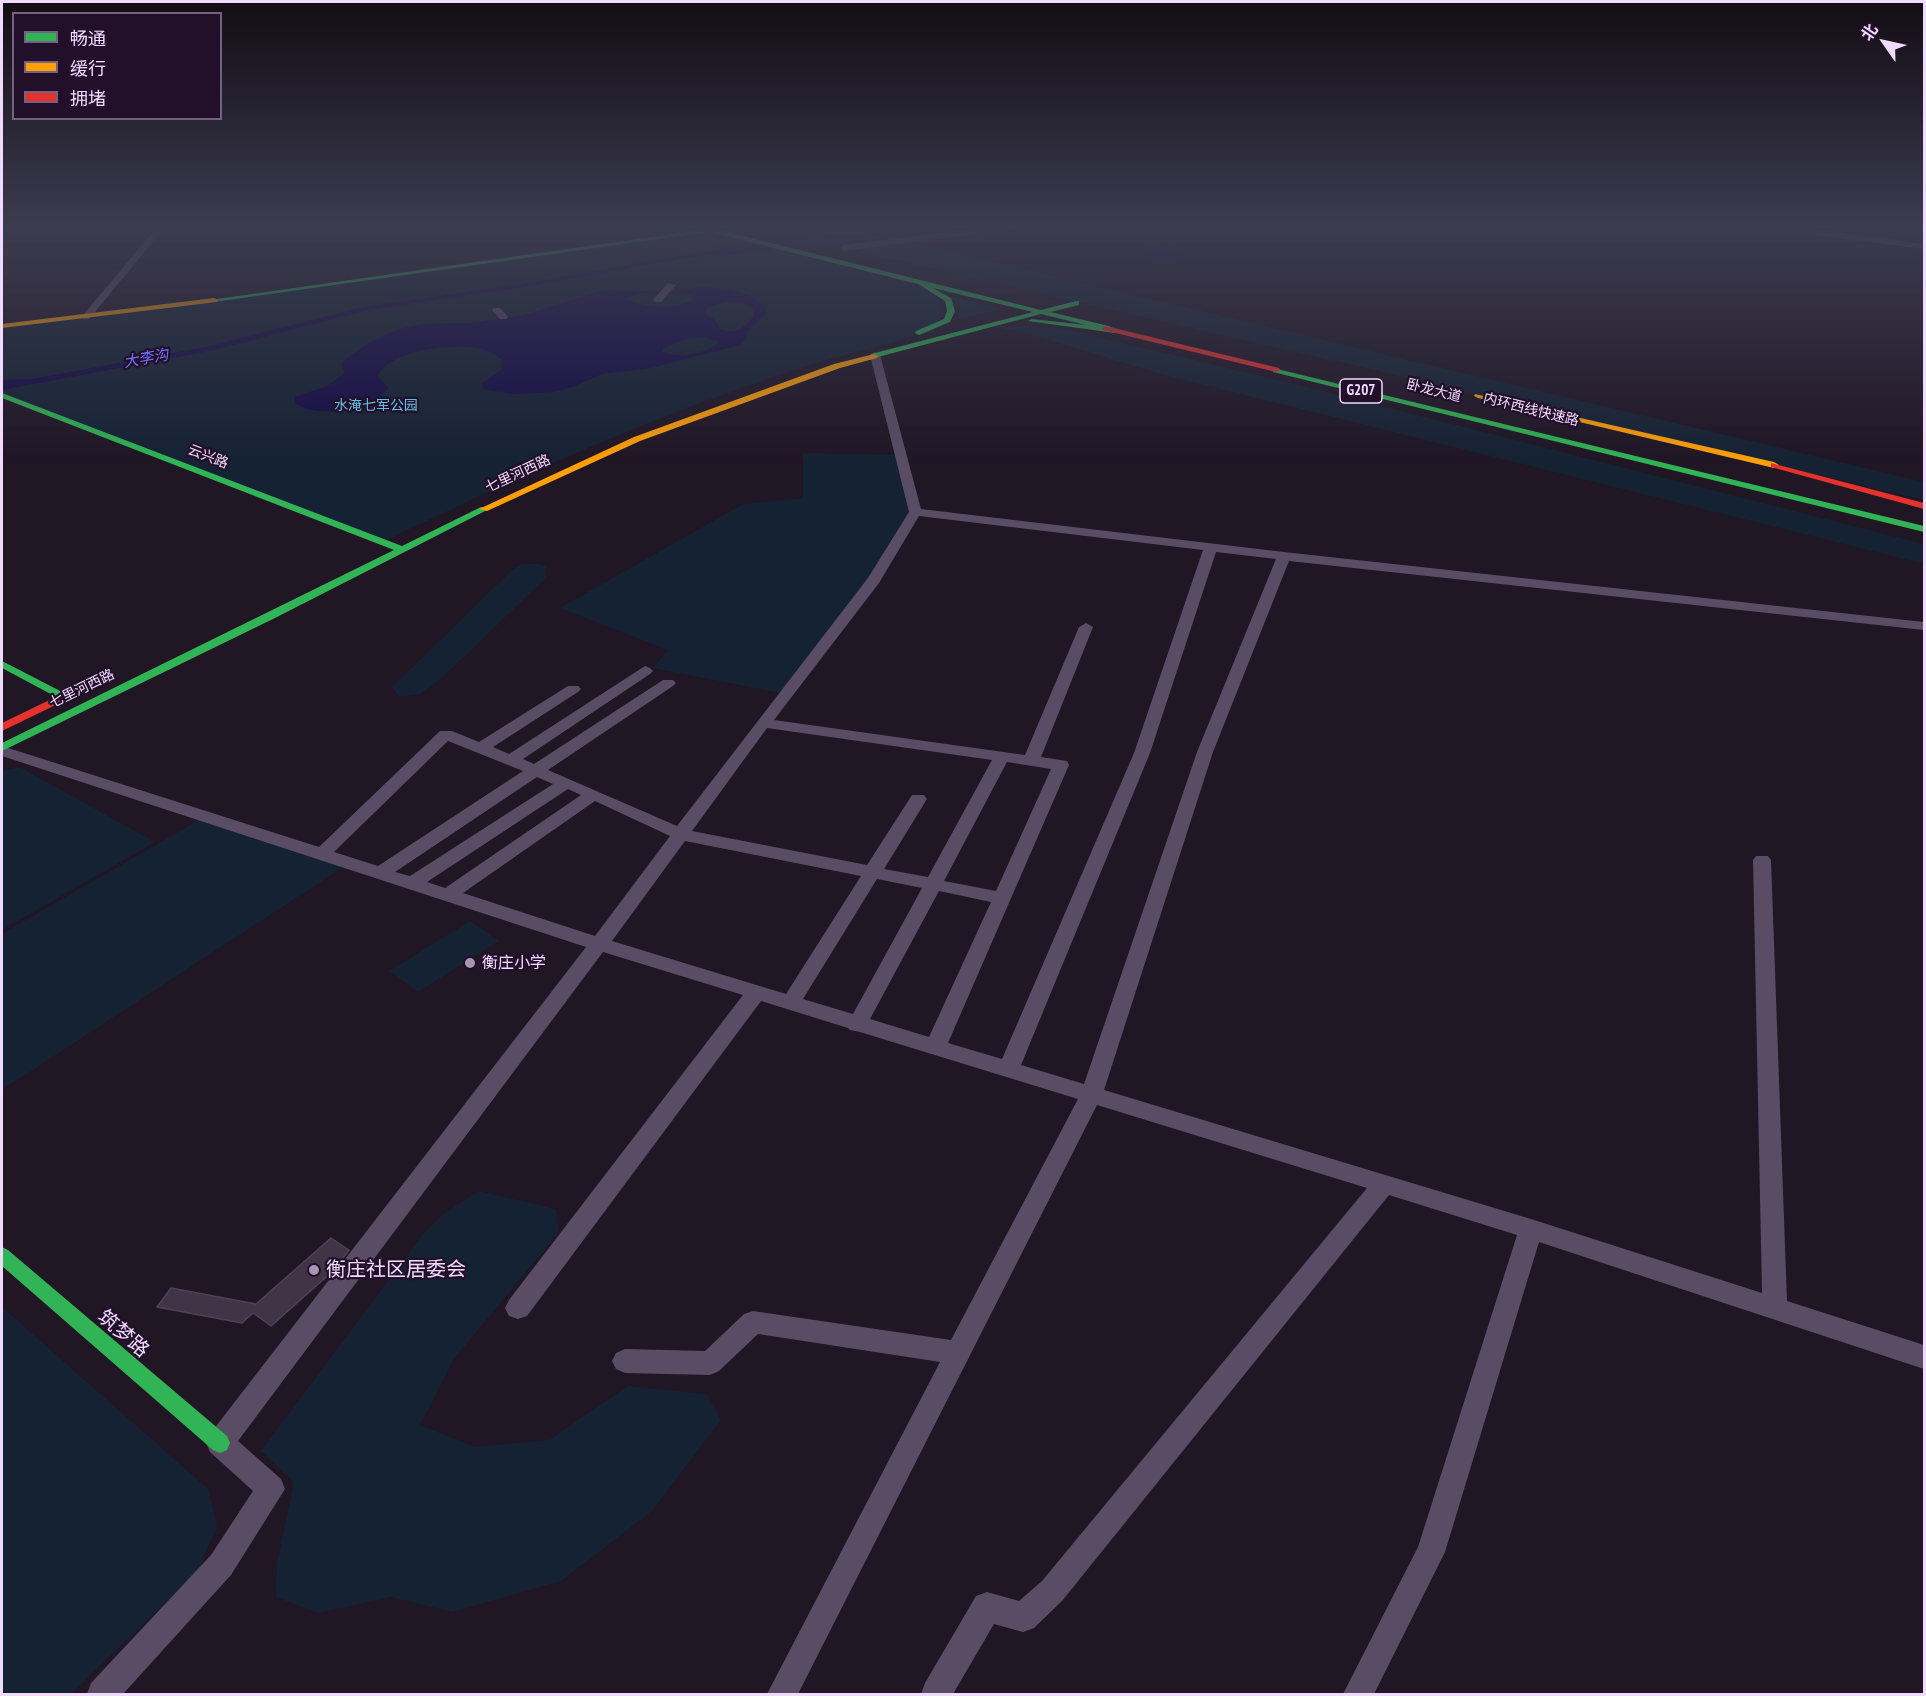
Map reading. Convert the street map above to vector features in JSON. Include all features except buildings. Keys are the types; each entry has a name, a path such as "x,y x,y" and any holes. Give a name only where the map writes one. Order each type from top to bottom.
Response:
{"main road":[{"path":"2,326 171,305"},
{"path":"918,333 947,320 951,311 949,305"},
{"name":"卧龙大道","path":"1010,305 1924,530"},
{"name":"内环西线快速路","path":"1029,305 1924,522"},
{"name":"七里河西路","path":"553,462 680,410 770,377 918,333 1032,305"},
{"name":"内环西线快速路","path":"1057,305 1924,514"},
{"name":"七里河西路","path":"2,749 521,490 636,439 756,394 875,355 961,332 1081,305"},
{"path":"961,332 1007,323 1032,321 1121,332"},
{"path":"1242,348 1264,352"},
{"path":"1297,370 1412,410 1830,512 1924,530"},
{"name":"云兴路","path":"2,395 402,550"},
{"name":"卧龙大道","path":"1469,396 1754,460 1924,506 1469,396"},
{"path":"2,409 71,437"},
{"path":"382,560 363,553 402,533"},
{"name":"七里河西路","path":"2,664 69,694 2,727"},
{"name":"筑梦路","path":"2,1255 220,1443"}],"street":[{"path":"86,317 96,305"},
{"path":"102,315 110,305"},
{"path":"102,1695 220,1565 271,1488 220,1443 873,580 915,512 875,355"},
{"path":"915,512 1284,556 1924,626"},
{"path":"1008,1070 1142,753 1211,546"},
{"path":"782,1695 1091,1095 1205,752 1284,556"},
{"path":"1031,761 1086,627"},
{"path":"510,760 645,671"},
{"path":"379,874 668,683"},
{"path":"480,748 573,689"},
{"path":"763,723 1061,765 935,1048"},
{"path":"321,855 446,734 594,794 680,834 1002,898"},
{"path":"2,749 446,896 790,1004 1531,1229 1924,1357"},
{"path":"857,1024 1002,757"},
{"path":"411,884 566,783"},
{"path":"446,896 594,794"},
{"path":"790,1004 918,799"},
{"path":"1762,860 1774,1308"},
{"path":"518,1308 756,993"},
{"path":"936,1695 987,1607 1023,1617 1052,1591 1384,1185"},
{"path":"1358,1695 1431,1552 1531,1229"},
{"path":"625,1361 710,1363 753,1322 958,1353"}],"green space":[{"name":"水淹七军公园","path":"173,305 942,305 944,314 936,323 906,337 763,380 652,421 490,491 383,542 2,395 2,326"},
{"path":"988,305 1005,309 958,319 960,306"},
{"path":"1092,305 1176,305 1924,482 1924,500"},
{"path":"994,327 1059,328 1295,384 1924,544 1924,564 1157,373 1030,334"},
{"path":"803,453 901,455 915,512 874,580 785,694 653,668 668,650 560,608 743,504 803,498"},
{"path":"522,564 546,566 546,578 445,675 421,694 399,697 392,687 512,570"},
{"path":"20,767 155,842 2,930 2,771"},
{"path":"204,817 348,864 2,1090 2,934"},
{"path":"470,921 499,941 418,992 389,971"},
{"path":"479,1191 556,1209 559,1232 454,1359 420,1425 475,1447 549,1440 628,1386 707,1394 721,1420 652,1511 561,1581 452,1612 391,1597 318,1613 276,1597 277,1564 294,1482 261,1451 426,1230 445,1213"},
{"path":"2,1307 208,1489 217,1527 198,1571 71,1694 2,1694"}],"water":[{"name":"大李沟","path":"402,305 369,310 210,351 2,390 2,380 32,379 205,347 363,307"},
{"path":"556,305 662,307 714,305 708,307 705,314 716,321 720,329 731,332 739,330 754,316 754,309 748,305 764,305 766,314 748,331 746,339 740,345 651,368 602,374 555,392 513,394 483,389 482,383 501,370 502,360 484,349 453,347 408,355 384,367 378,376 388,387 381,396 359,407 330,412 305,408 295,403 295,397 327,386 345,373 341,366 344,360 368,343 399,329 422,324 470,323 524,315","holes":["705,337 720,342 707,350 692,354 676,355 662,352 664,348 686,339"]}],"traffic: fast":[{"path":"919,333 947,320 951,311 949,305"},
{"path":"1013,305 1106,328"},
{"path":"874,356 1068,305"},
{"path":"1032,321 1115,331"},
{"path":"1276,370 1924,529"},
{"path":"2,395 402,550"},
{"path":"2,747 484,509"},
{"path":"2,664 64,697"},
{"path":"2,1255 220,1443"}],"traffic: slow":[{"path":"2,326 172,305"},
{"path":"484,509 637,439 837,366 874,356"},
{"path":"1478,396 1774,465"}],"traffic: jam":[{"path":"1106,328 1276,370"},
{"path":"1774,465 1924,506"},
{"path":"2,727 64,697"}],"place":[{"name":"衡庄小学","path":"470,963"},
{"name":"衡庄社区居委会","path":"314,1270"}]}
